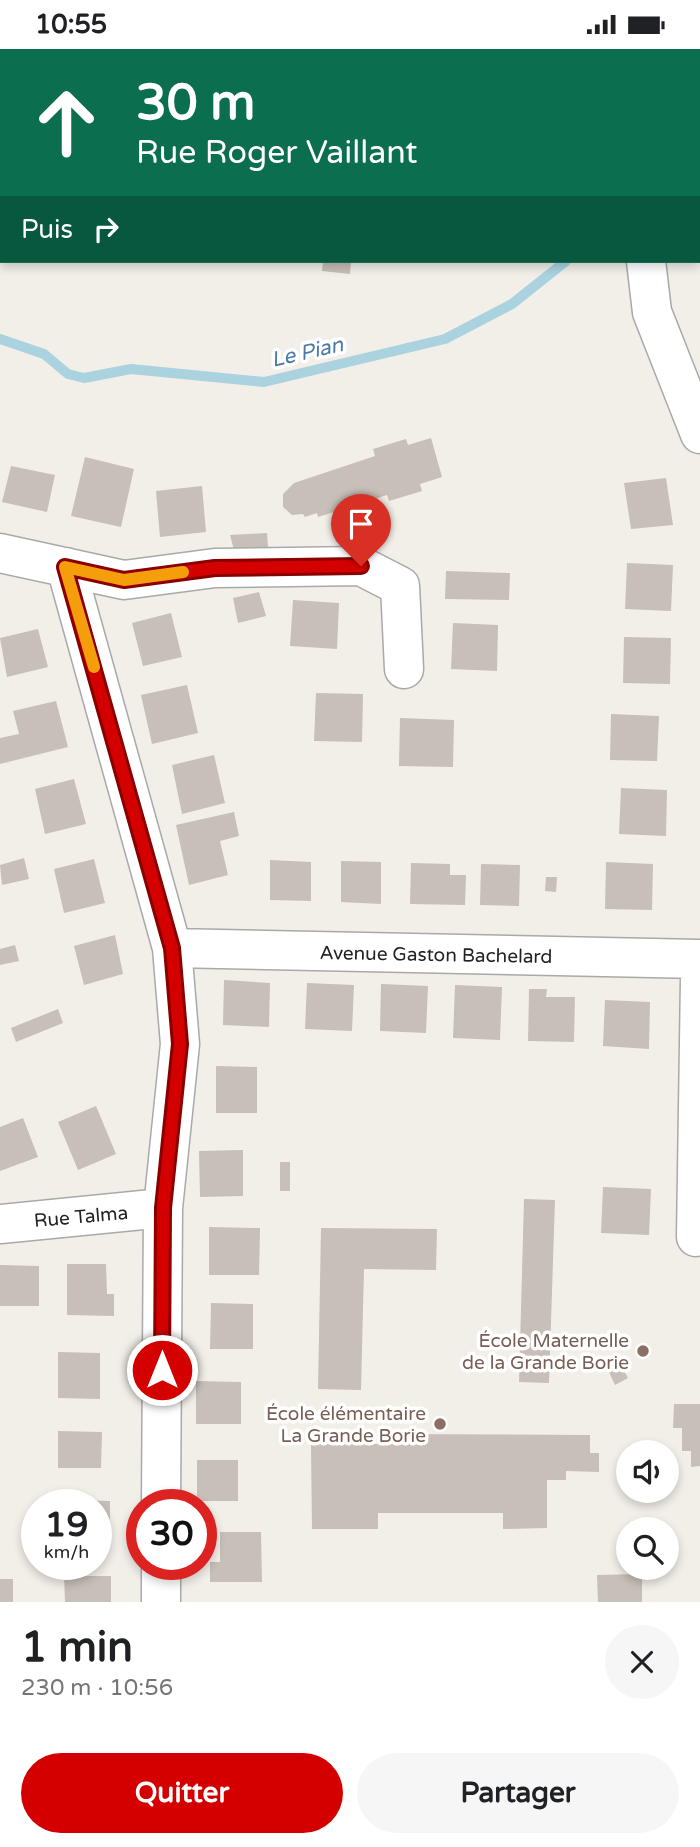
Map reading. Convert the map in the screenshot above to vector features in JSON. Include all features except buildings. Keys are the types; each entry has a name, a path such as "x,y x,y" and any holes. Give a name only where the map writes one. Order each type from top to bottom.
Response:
{"street":[{"path":"646,263 652,313 700,434"},
{"path":"0,553 124,580 215,568 361,566 400,586 404,669"},
{"path":"65,567 172,948 180,1044 163,1208 161,1489"},
{"name":"Avenue Gaston Bachelard","path":"172,948 700,959"},
{"path":"696,1237 700,978"},
{"name":"Rue Talma","path":"0,1224 163,1208"},
{"path":"160,1602 161,1580"}],"waterway":[{"name":"Le Pian","path":"0,339 44,354 68,374 84,378 131,369 264,382 445,339 512,304 563,263"}],"slow traffic":[{"path":"94,667 65,567 124,580 183,572"}],"place":[{"name":"École Maternelle de la Grande Borie","path":"643,1351"},
{"name":"École élémentaire La Grande Borie","path":"440,1424"}],"route":[{"path":"162,1370 163,1208 180,1044 172,948 65,567 124,580 215,568 361,566"}]}
